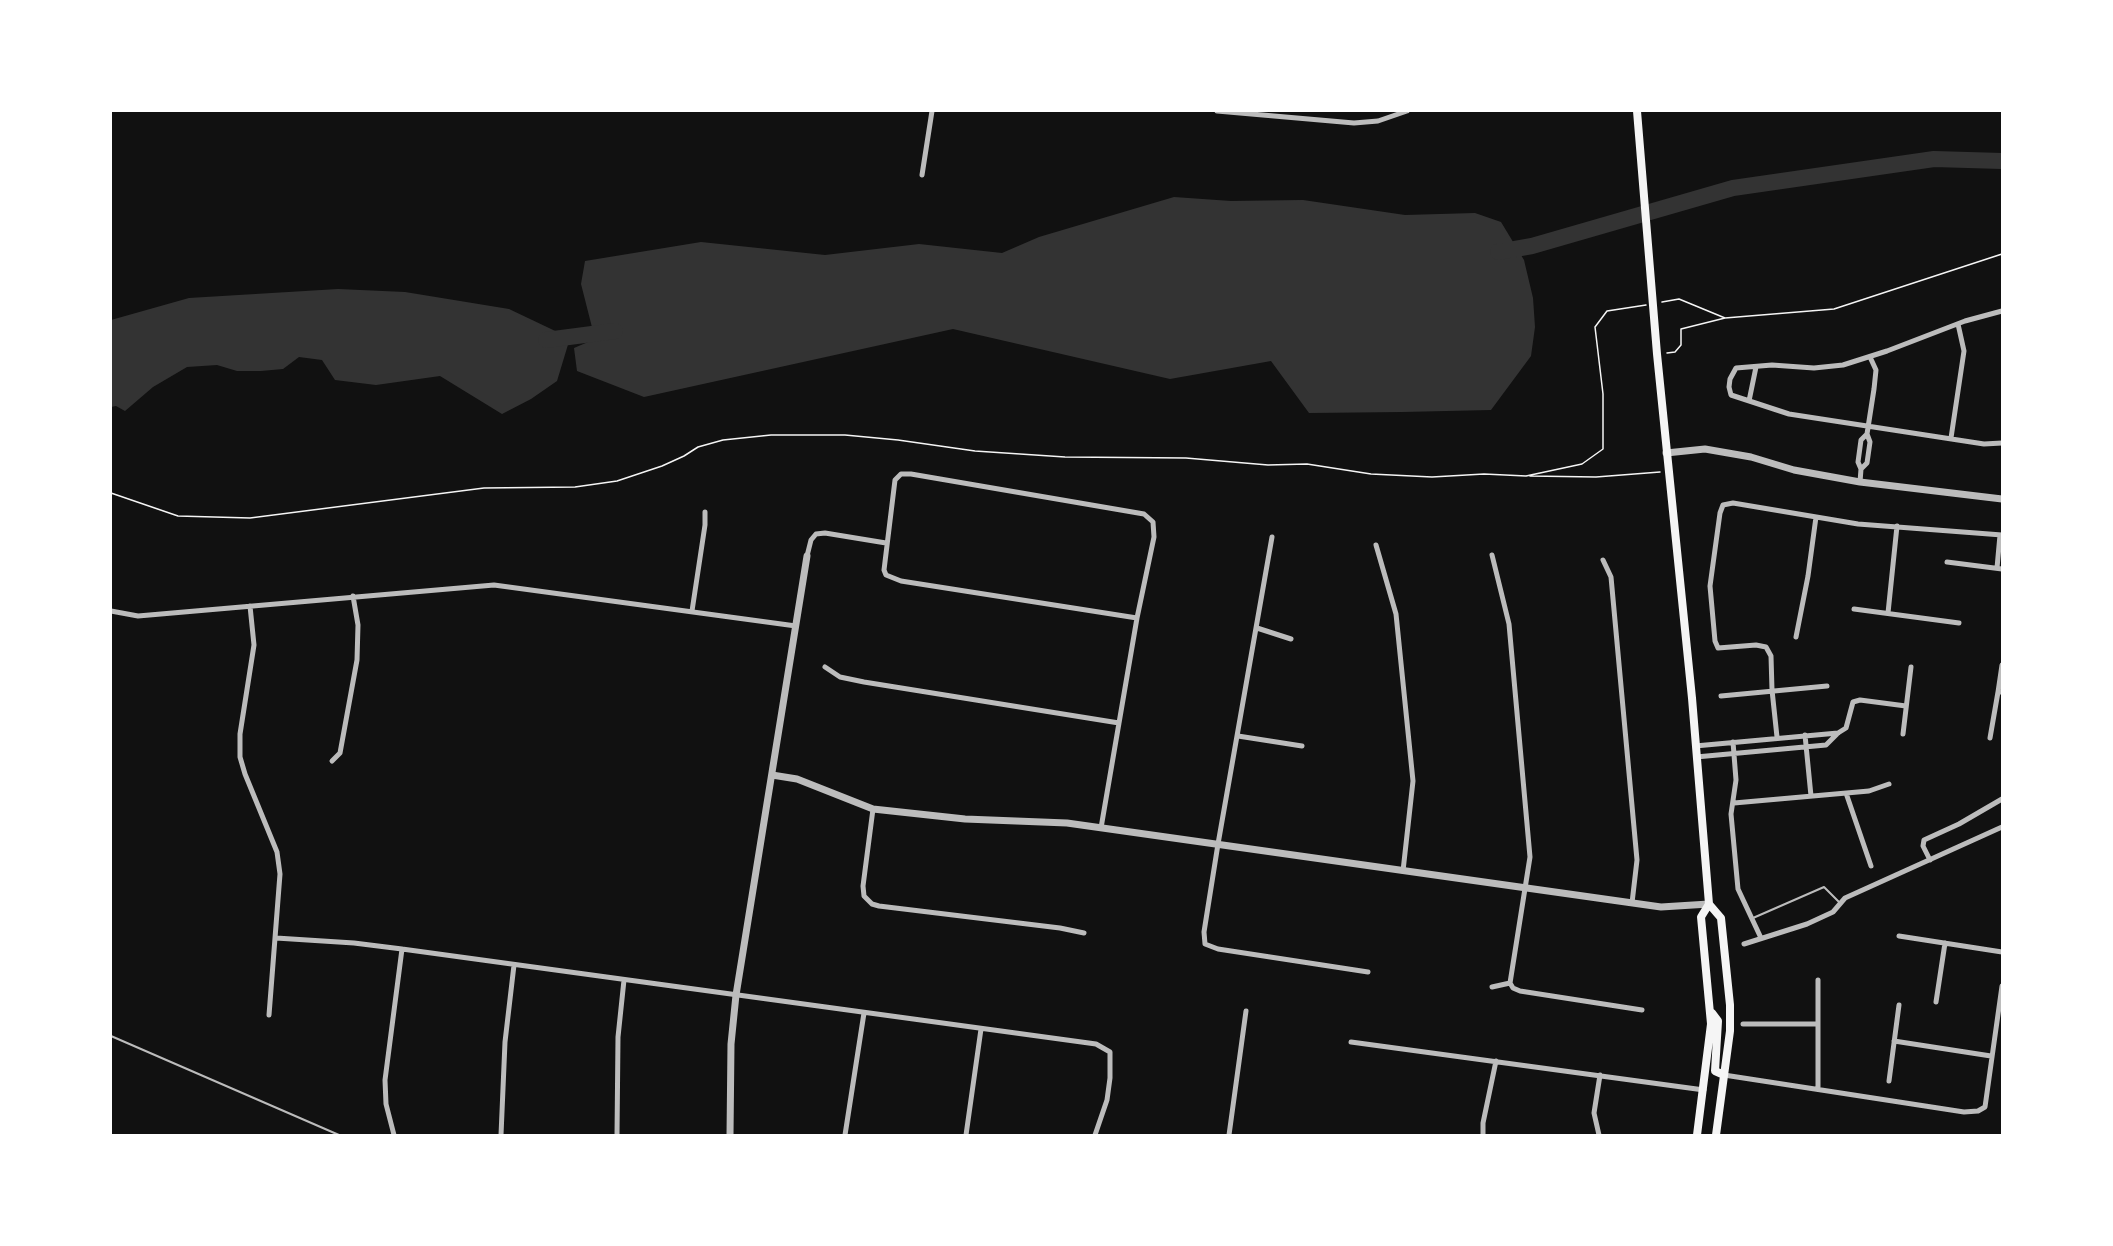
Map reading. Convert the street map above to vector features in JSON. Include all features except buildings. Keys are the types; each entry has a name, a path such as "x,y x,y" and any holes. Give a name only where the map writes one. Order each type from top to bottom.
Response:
{"main road":[{"path":"1637,111 1654,325 1692,698 1709,904 1721,918 1726,956 1730,1030 1716,1135"},
{"path":"1697,1135 1712,1012 1701,917 1709,904"},
{"path":"1712,1012 1718,1021 1715,1071 1724,1075"}],"street":[{"path":"922,175 932,111"},
{"path":"1217,111 1354,123 1378,120 1407,111"},
{"path":"2002,311 1958,324 1870,357 1843,364 1814,368 1772,365 1736,368 1732,373 1730,387 1731,395 1789,414 1984,444 2002,443"},
{"path":"1951,438 1964,351 1958,324"},
{"path":"1860,482 1861,469 1867,463 1870,442 1867,434 1876,370 1870,357"},
{"path":"1749,401 1756,367"},
{"path":"1666,453 1705,449 1727,452 1794,470 1860,482 2002,499"},
{"path":"1101,828 1137,618 1154,537 1153,522 1144,514 911,474 901,474 895,480 886,543 884,570 886,575 901,581 1137,618"},
{"path":"1777,738 1771,656 1766,647 1756,645 1718,648 1714,641 1710,586 1723,505 1732,503 1858,524 2001,535 2000,569 1947,562"},
{"path":"692,611 705,512"},
{"path":"1796,637 1808,576 1816,516"},
{"path":"1888,613 1897,526"},
{"path":"730,1135 731,1044 736,995 811,540 816,534 825,533 886,543"},
{"path":"1272,537 1218,844 1204,932 1206,944 1218,949 1368,972"},
{"path":"1376,545 1396,614 1413,782 1403,871"},
{"path":"1492,555 1509,624 1530,857 1510,983"},
{"path":"1603,560 1611,577 1637,860 1632,903"},
{"path":"111,611 138,616 494,585 796,626"},
{"path":"332,761 340,753 357,660 358,625 353,596"},
{"path":"250,606 254,645 240,734 240,757 277,852 280,874 269,1015"},
{"path":"1854,609 1959,623"},
{"path":"1257,628 1290,639"},
{"path":"1990,738 2000,692 2002,665"},
{"path":"1903,734 1911,667"},
{"path":"825,668 840,677 864,682 1119,723"},
{"path":"1721,696 1827,686"},
{"path":"1696,757 1826,745 1846,728 1853,702 1860,700 1906,706"},
{"path":"1695,746 1838,733"},
{"path":"1805,735 1811,796"},
{"path":"1238,736 1302,746"},
{"path":"1733,742 1736,780 1731,814 1738,889 1761,939"},
{"path":"772,775 797,779 873,809 965,819 1055,822 1660,907 1709,904"},
{"path":"1734,803 1869,791 1889,784"},
{"path":"1846,793 1871,866"},
{"path":"1930,860 1923,846 1924,840 1959,824 2002,799"},
{"path":"873,809 862,886 864,896 872,904 1084,933"},
{"path":"1744,944 1807,924 1833,912 1845,898 2002,827"},
{"path":"1899,936 2002,952"},
{"path":"276,939 354,943 402,949 1096,1044 1110,1052 1110,1078 1107,1100 1095,1135"},
{"path":"1936,1002 1945,943"},
{"path":"394,1135 386,1104 385,1080 402,949"},
{"path":"501,1135 505,1042 514,965"},
{"path":"617,1135 618,1037 624,980"},
{"path":"1818,980 1818,1089"},
{"path":"1492,987 1510,983"},
{"path":"1510,983 1520,991 1642,1011"},
{"path":"1724,1075 1964,1112 1978,1111 1985,1107 2002,986"},
{"path":"1889,1081 1899,1005"},
{"path":"1228,1135 1246,1011"},
{"path":"845,1135 864,1013"},
{"path":"1743,1024 1817,1024"},
{"path":"966,1135 981,1029"},
{"path":"1894,1041 1991,1056"},
{"path":"1351,1042 1704,1090"},
{"path":"1483,1135 1483,1123 1496,1061"},
{"path":"1599,1135 1594,1113 1600,1075"}],"lane":[{"path":"1753,918 1824,887 1840,904"},
{"path":"111,1036 339,1135"}],"path":[{"path":"1657,354 1675,352 1681,345 1681,329 1725,318 1833,309 2002,254"},
{"path":"1659,303 1679,299 1725,318"},
{"path":"1526,476 1582,464 1603,449 1602,394 1594,327 1607,310 1648,304"},
{"path":"111,494 178,516 250,518 484,488 575,487 617,481 662,466 698,447 723,440 771,435 845,435 975,451 1047,456 1186,458 1268,465 1307,464 1371,474 1432,477 1484,474 1596,477 1668,471"}],"shaded area":[{"path":"1174,197 1231,201 1303,200 1405,215 1475,213 1501,222 1524,260 1533,298 1535,327 1531,356 1491,410 1402,412 1309,413 1271,361 1170,379 953,329 644,397 577,371 574,348 595,339 581,284 585,261 701,242 825,255 919,244 1002,253 1039,237"},
{"path":"338,289 405,292 509,309 570,338 557,381 531,399 502,414 440,376 376,385 335,380 322,360 299,357 283,369 261,371 237,371 217,365 187,367 153,387 125,411 116,406 111,407 111,320 189,298"}],"waterway":[{"path":"1498,252 1532,246 1733,188 1934,159 2002,161"},
{"path":"546,340 615,331"}]}
